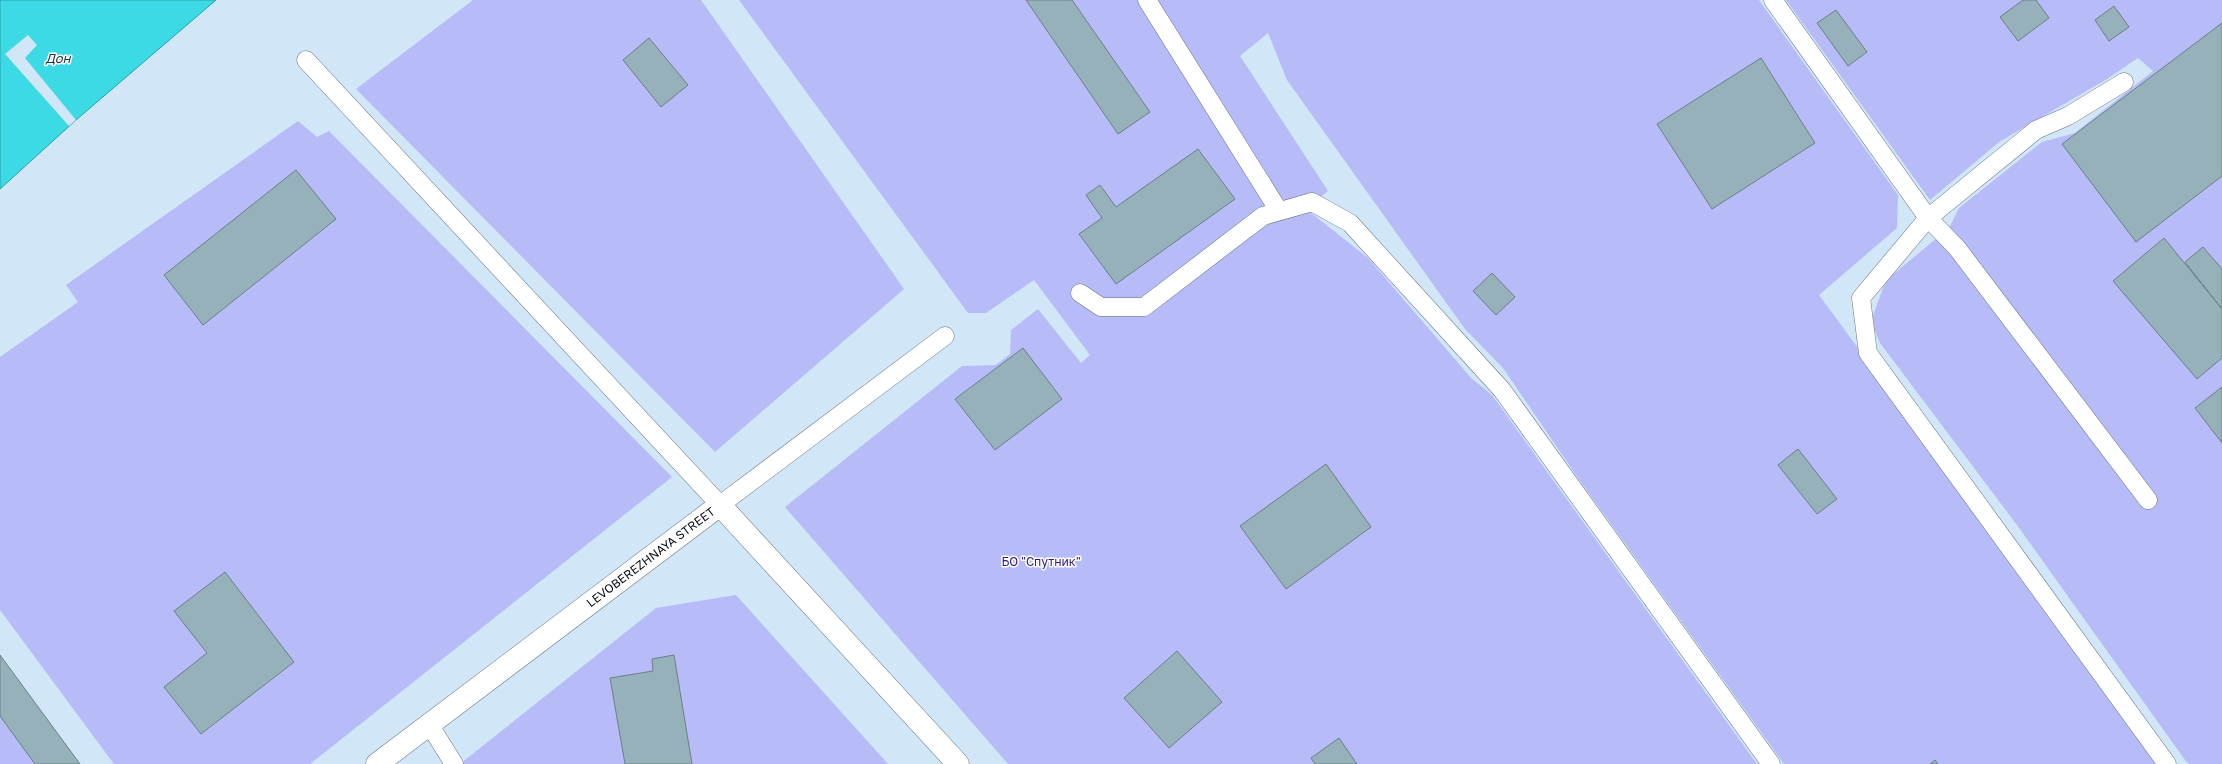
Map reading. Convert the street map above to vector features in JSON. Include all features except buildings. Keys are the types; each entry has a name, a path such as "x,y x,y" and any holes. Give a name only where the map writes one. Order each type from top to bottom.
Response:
{"street":[{"name":"LEVOBEREZHNAYA STREET","path":"377,764 720,505 958,764"}],"lane":[{"path":"1147,0 1279,211"},
{"path":"1772,0 1928,218 1957,248 2148,500"},
{"path":"306,60 720,505 945,336"},
{"path":"2124,82 2068,116 2036,130 1928,218 1861,298 1868,354 2167,764"},
{"path":"1080,293 1101,307 1144,307 1263,216 1312,202 1350,223 1502,390 1771,764"},
{"path":"429,724 454,764"}],"green space":[{"path":"473,0 701,0 904,289 715,452 356,89"},
{"name":"БО \"Спутник\"","path":"739,0 1759,0 1898,195 1897,228 1819,295 1994,533 2157,764 1784,764 1580,481 1503,368 1465,329 1287,80 1268,33 1240,56 1328,191 1306,209 1368,258 1471,378 1492,395 1757,764 1008,764 785,507 962,366 996,365 1010,354 1011,330 1038,309 1081,363 1090,355 1034,280 986,313 968,313"},
{"path":"1786,0 2222,0 2222,764 2189,764 2185,760 2017,525 1880,343 1871,321 1883,288 1890,277 1949,228 1959,208 2042,142 2075,133 2153,71 2138,58 2107,79 1999,142 1930,200"},
{"path":"298,121 317,137 329,131 672,477 310,764 114,764 0,610 0,357 78,302 66,285"},
{"path":"736,595 888,764 460,764 656,608"},
{"path":"0,657 80,764 0,764"}],"water":[{"name":"Дон","path":"0,0 216,0 76,120 0,189"}],"pier":[{"path":"28,35 37,45 25,58 76,120 69,126 5,54"}]}
